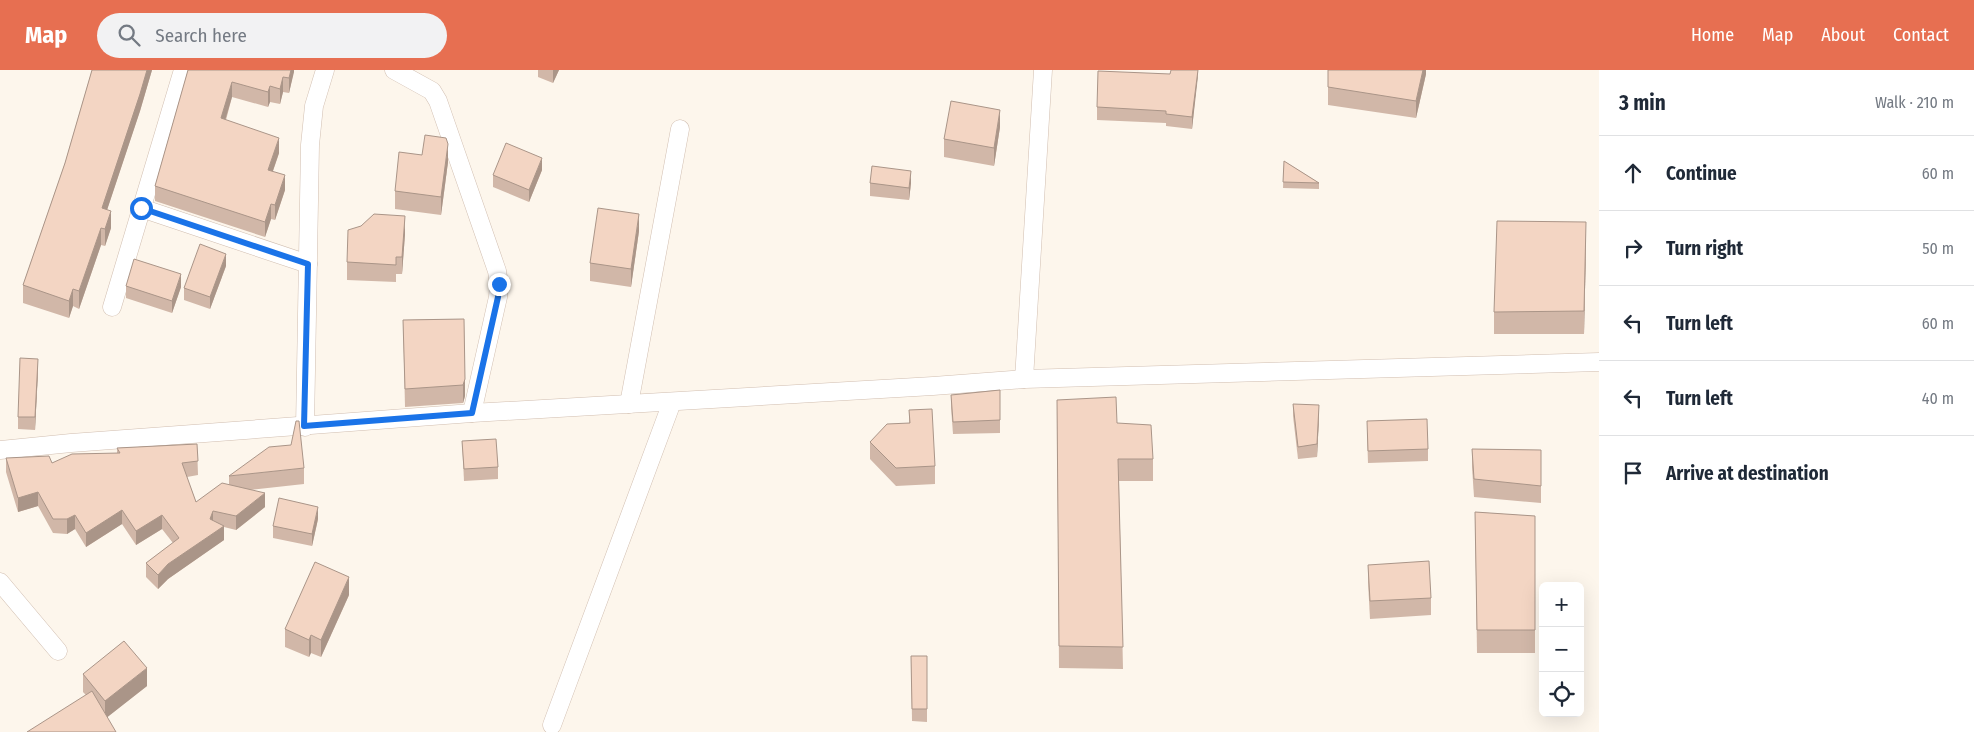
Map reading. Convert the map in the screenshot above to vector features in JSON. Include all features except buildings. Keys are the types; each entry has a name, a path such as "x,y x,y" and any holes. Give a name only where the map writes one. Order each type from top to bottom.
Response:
{"street":[{"path":"112,307 184,70"},
{"path":"304,426 311,126 314,106 325,70"},
{"path":"394,70 432,91 438,100 497,271 498,297 472,413"},
{"path":"1024,379 1043,70"},
{"path":"629,404 680,129"},
{"path":"141,208 308,264"},
{"path":"0,450 472,413 1024,379 1599,362"},
{"path":"552,725 672,402"},
{"path":"0,582 58,651"}],"route":[{"path":"141,208 308,264 304,426 472,413 498,297 499,284"}]}
